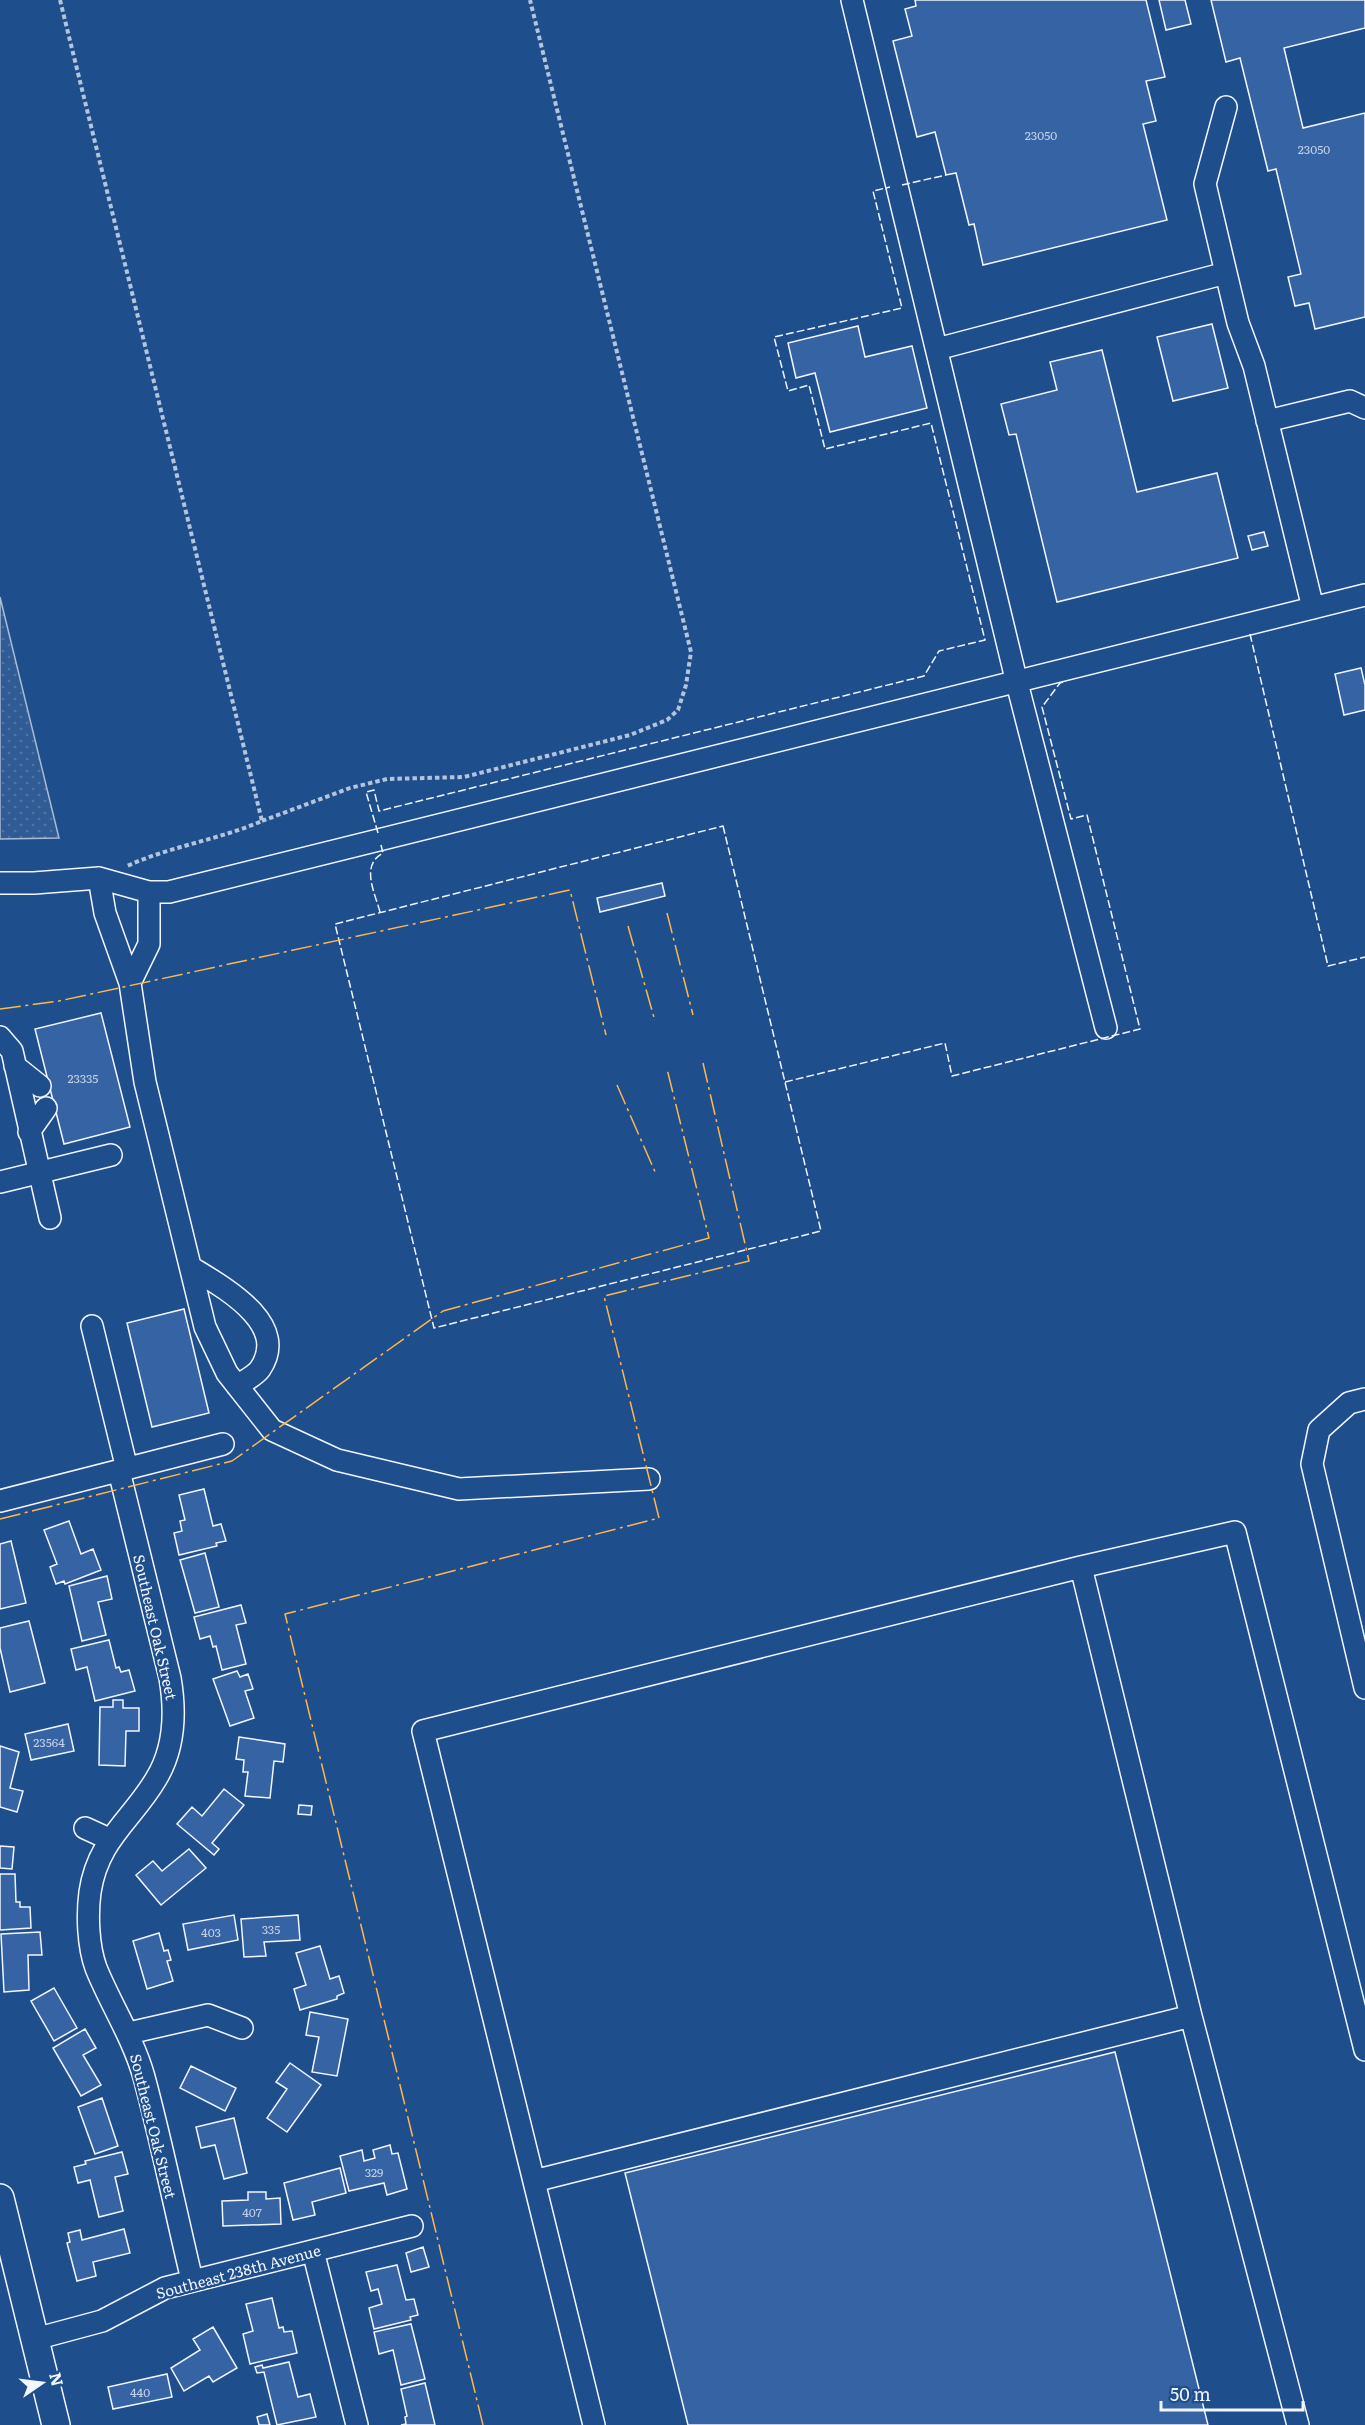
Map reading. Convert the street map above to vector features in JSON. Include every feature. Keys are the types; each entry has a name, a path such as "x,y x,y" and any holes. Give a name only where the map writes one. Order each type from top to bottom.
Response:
{"main road":[{"path":"0,2198 56,2425"}],"street":[{"path":"852,0 1017,683 1106,1028"},
{"path":"1226,107 1205,184 1238,323 1254,366 1313,608"},
{"path":"936,349 1226,273"},
{"path":"1268,421 1350,401 1365,408"},
{"path":"0,883 99,878 149,892 169,892 1365,595"},
{"path":"99,878 105,913 130,983 145,1082 205,1327 227,1373 272,1430 337,1460 459,1489 649,1479"},
{"path":"130,983 148,944 149,892"},
{"path":"0,1036 12,1051 50,1218"},
{"path":"15,1066 40,1086"},
{"path":"29,1132 46,1108"},
{"path":"0,1182 111,1155"},
{"path":"192,1268 223,1286 259,1317 267,1337 267,1355 259,1370 237,1386"},
{"name":"Southeast Oak Street","path":"92,1326 175,1705 168,1754 156,1780 109,1839 98,1863 90,1890 90,1934 95,1966 129,2033 144,2075 192,2280"},
{"path":"1365,1399 1349,1403 1319,1430 1312,1464 1365,1688"},
{"path":"0,1501 223,1444"},
{"path":"594,2425 423,1731 1081,1567 1235,1532 1365,2050"},
{"path":"1081,1567 1191,2016 1298,2425"},
{"path":"85,1828 109,1839"},
{"path":"129,2033 208,2015 242,2028"},
{"path":"534,2181 1191,2016"},
{"name":"Southeast 238th Avenue","path":"35,2339 102,2321 165,2288 412,2226"},
{"path":"313,2251 357,2425"}],"path":[{"path":"60,0 262,820"},
{"path":"99,878 148,856 234,833 262,820 350,788 378,782 464,777 630,735 667,720 678,710 686,685 691,652 530,0"}],"shaded area":[{"path":"0,597 59,838 0,839"}],"building":[{"path":"915,0 1146,0 1165,77 1146,81 1156,121 1143,124 1167,220 983,265 974,224 969,225 956,173 946,175 935,132 917,137 893,41 912,36 905,9 916,6"},
{"path":"1159,0 1185,0 1191,24 1166,30"},
{"path":"1211,0 1365,0 1365,28 1284,48 1303,128 1365,113 1365,317 1315,329 1309,303 1295,306 1288,277 1301,274 1276,169 1268,171 1240,58 1226,62"},
{"path":"1212,324 1228,388 1173,401 1157,337"},
{"path":"858,326 865,357 912,346 927,408 830,432 815,373 796,378 788,343"},
{"path":"1102,350 1137,492 1217,473 1238,558 1057,602 1016,434 1009,435 1001,404 1057,390 1050,362"},
{"path":"1264,532 1268,546 1252,550 1248,536"},
{"path":"1361,668 1365,685 1365,710 1344,715 1335,674"},
{"path":"662,883 665,896 600,912 597,898"},
{"path":"101,1013 130,1127 64,1144 35,1029"},
{"path":"184,1309 209,1413 152,1427 127,1323"},
{"path":"204,1489 213,1526 221,1524 226,1541 216,1543 217,1546 179,1555 174,1533 182,1531 180,1521 185,1520 179,1495"},
{"path":"69,1521 81,1554 93,1549 101,1570 65,1584 64,1581 56,1584 50,1567 57,1564 44,1530"},
{"path":"11,1541 26,1603 0,1609 0,1544"},
{"path":"205,1553 219,1607 195,1613 180,1560"},
{"path":"107,1576 112,1599 98,1602 106,1635 82,1641 69,1586"},
{"path":"241,1605 246,1623 236,1625 246,1664 222,1670 216,1646 213,1647 210,1636 200,1639 194,1617"},
{"path":"29,1621 45,1683 10,1692 0,1648 0,1628"},
{"path":"109,1640 116,1668 119,1667 121,1672 129,1670 135,1691 95,1701 87,1667 76,1670 71,1649"},
{"path":"237,1671 240,1677 248,1674 253,1689 245,1691 254,1718 230,1726 213,1679"},
{"path":"113,1700 123,1700 123,1708 139,1708 139,1731 126,1731 125,1766 99,1765 100,1707 113,1707"},
{"path":"68,1724 74,1751 31,1760 25,1734"},
{"path":"239,1737 285,1744 283,1762 274,1761 270,1798 245,1796 248,1772 243,1772 244,1760 236,1759"},
{"path":"0,1746 19,1752 10,1788 23,1791 17,1812 0,1807"},
{"path":"224,1789 244,1805 212,1843 219,1849 214,1855 177,1824 192,1807 202,1816"},
{"path":"299,1805 312,1806 311,1815 298,1814"},
{"path":"0,1846 14,1847 12,1869 0,1868"},
{"path":"189,1849 206,1868 161,1905 136,1875 153,1861 162,1871"},
{"path":"0,1874 15,1874 16,1902 20,1902 20,1907 30,1907 31,1928 0,1930"},
{"path":"234,1915 238,1940 188,1950 183,1924"},
{"path":"298,1915 300,1940 264,1942 266,1956 244,1957 241,1919"},
{"path":"40,1932 42,1955 28,1955 29,1990 4,1992 1,1934"},
{"path":"159,1933 164,1951 168,1950 171,1960 167,1961 173,1981 147,1989 133,1941"},
{"path":"320,1946 330,1979 339,1976 344,1993 337,1996 337,1999 300,2010 294,1989 306,1985 296,1953"},
{"path":"54,1988 77,2028 54,2041 31,2001"},
{"path":"310,2012 348,2019 337,2076 312,2072 319,2037 306,2035"},
{"path":"85,2029 96,2048 83,2055 101,2085 81,2096 53,2048"},
{"path":"1115,2052 1208,2425 688,2425 625,2173"},
{"path":"290,2063 321,2085 287,2132 267,2118 287,2089 276,2082"},
{"path":"191,2066 236,2088 225,2111 180,2088"},
{"path":"102,2098 118,2146 95,2154 78,2107"},
{"path":"234,2118 247,2173 224,2179 215,2145 201,2148 196,2127"},
{"path":"390,2145 392,2154 398,2153 407,2189 387,2195 384,2183 349,2191 340,2156 362,2150 364,2161 375,2158 373,2150"},
{"path":"122,2152 128,2174 115,2177 123,2211 99,2217 90,2180 78,2183 74,2167 86,2164 85,2161"},
{"path":"340,2168 346,2193 312,2202 315,2215 293,2220 284,2183"},
{"path":"248,2192 266,2192 266,2199 280,2198 281,2224 223,2226 222,2201 248,2200"},
{"path":"124,2229 130,2253 93,2262 96,2276 77,2281 67,2243 70,2242 68,2233 80,2230 82,2240"},
{"path":"423,2247 429,2267 411,2272 406,2253"},
{"path":"397,2265 406,2300 414,2299 418,2315 410,2317 411,2320 374,2329 369,2308 382,2304 378,2289 371,2291 366,2272"},
{"path":"272,2298 279,2328 283,2327 284,2332 292,2331 297,2353 250,2364 243,2334 253,2331 246,2304"},
{"path":"411,2324 425,2379 401,2385 393,2350 379,2354 374,2332"},
{"path":"213,2327 237,2368 213,2382 209,2376 184,2391 171,2368 200,2350 193,2339"},
{"path":"289,2362 298,2397 310,2394 316,2417 277,2425 264,2372 257,2373 255,2367 262,2365 263,2368"},
{"path":"167,2374 172,2397 113,2409 108,2387"},
{"path":"425,2383 435,2425 401,2425 406,2424 405,2417 407,2416 401,2389"},
{"path":"267,2414 270,2425 259,2425 257,2417"}],"fence":[{"path":"902,185 946,175"},
{"path":"378,833 366,792 374,790 379,811 924,676 939,651 985,640 931,423 825,449 809,385 788,391 774,337 902,308 873,191 890,187"},
{"path":"1250,634 1328,966 1365,957"},
{"path":"785,1082 945,1043 952,1076 1140,1029 1087,815 1071,819 1042,707 1063,682"},
{"path":"723,826 821,1231 434,1328 335,924 723,826"},
{"path":"380,912 371,872 376,858 383,853 381,845"}],"power":[{"path":"0,1009 59,1001 570,890 606,1035"},
{"path":"667,913 693,1015"},
{"path":"628,926 655,1021"},
{"path":"483,2425 285,1614 659,1518 604,1296 749,1261 703,1063"},
{"path":"0,1519 232,1461 443,1311 709,1238 667,1069"},
{"path":"617,1085 656,1174"}]}
